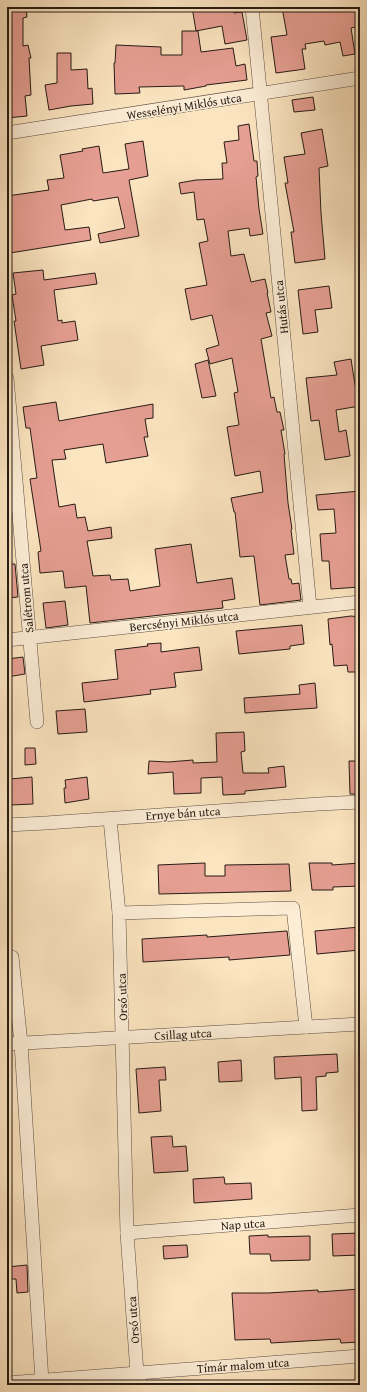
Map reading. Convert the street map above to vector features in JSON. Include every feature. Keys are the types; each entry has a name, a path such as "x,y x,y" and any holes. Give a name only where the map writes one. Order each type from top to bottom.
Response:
{"street":[{"name":"Hutás utca","path":"252,7 310,607"},
{"name":"Wesselényi Miklós utca","path":"7,133 360,78"},
{"name":"Salétrom utca","path":"7,378 37,722"},
{"name":"Bercsényi Miklós utca","path":"7,640 360,602"},
{"name":"Ernye bán utca","path":"7,824 110,819 311,804 360,802"},
{"name":"Orsó utca","path":"110,819 119,913 127,1233 139,1379"},
{"path":"119,913 293,908 306,1027"},
{"path":"12,957 21,1043 42,1381"},
{"name":"Csillag utca","path":"7,1044 360,1024"},
{"name":"Nap utca","path":"127,1233 360,1215"},
{"name":"Tímár malom utca","path":"7,1383 139,1379 360,1356"}],"building":[{"path":"7,7 26,7 27,17 23,18 23,46 28,45 31,58 29,58 31,95 25,96 27,116 7,118"},
{"path":"192,7 233,7 234,13 242,12 247,40 225,44 222,26 196,31"},
{"path":"282,7 345,7 345,9 360,7 360,26 351,28 355,54 343,56 340,42 325,45 324,41 305,44 306,49 302,49 305,69 276,73 271,37 287,35"},
{"path":"182,31 198,31 201,52 233,48 236,66 245,64 247,80 206,85 184,90 184,86 139,87 140,93 115,94 114,63 116,45 161,47 161,55 182,55"},
{"path":"57,53 71,53 71,70 87,69 88,89 92,88 93,104 49,110 45,85 57,83"},
{"path":"313,97 315,110 294,112 292,100"},
{"path":"249,124 254,161 257,161 258,176 256,177 263,234 250,236 249,228 228,231 231,256 244,254 251,282 265,279 268,293 271,312 266,313 272,336 261,339 271,398 274,397 277,412 280,412 284,430 281,430 285,454 288,503 294,554 285,555 289,579 291,579 292,584 299,583 301,600 260,605 254,556 240,557 235,512 231,498 263,492 260,471 235,476 227,427 239,425 234,393 238,392 232,358 210,364 206,349 219,345 212,315 191,320 185,289 207,285 199,243 208,241 204,219 197,220 194,192 181,194 179,183 196,180 223,179 222,163 227,163 224,142 239,140 238,126"},
{"path":"322,129 328,166 319,168 325,259 295,263 291,232 294,232 285,183 288,183 284,157 305,154 301,133"},
{"path":"143,141 148,176 129,180 139,236 100,243 98,234 125,228 118,197 93,201 92,199 61,205 65,230 89,227 91,240 10,253 7,235 10,233 7,215 7,210 9,210 7,196 49,190 47,180 64,178 60,155 83,151 82,149 99,146 103,173 129,169 125,144"},
{"path":"43,270 44,280 95,273 97,284 54,290 58,321 62,320 62,323 75,321 78,340 41,346 44,365 21,369 14,321 16,321 12,295 16,294 13,273"},
{"path":"329,286 332,308 315,310 318,332 303,334 298,290"},
{"path":"351,359 355,385 360,385 360,406 336,410 339,432 346,430 350,456 325,460 319,420 311,421 306,378 337,375 334,362"},
{"path":"208,360 216,396 202,398 195,364"},
{"path":"56,402 59,421 153,404 153,418 145,419 148,437 144,437 148,456 106,463 103,444 64,450 66,459 52,460 59,507 75,504 77,518 85,517 88,531 111,527 112,538 87,541 93,576 110,575 111,580 128,579 130,591 160,586 155,549 191,544 197,583 232,578 235,599 222,601 223,608 90,623 86,586 65,588 63,571 40,573 38,552 41,551 30,479 37,478 30,428 26,428 23,407"},
{"path":"360,491 360,558 358,558 360,587 331,589 329,561 322,561 320,534 336,533 334,509 318,510 316,495"},
{"path":"7,564 15,564 18,597 7,598"},
{"path":"65,601 68,625 46,628 43,603"},
{"path":"351,616 360,617 360,672 348,672 347,665 334,666 332,644 330,645 328,619"},
{"path":"302,625 304,644 290,646 290,649 239,654 236,631"},
{"path":"161,643 161,652 199,647 202,670 174,673 176,687 150,690 151,694 84,702 82,683 118,679 115,650"},
{"path":"23,657 25,674 7,677 7,659"},
{"path":"315,683 317,708 245,713 244,698 300,694 299,685"},
{"path":"85,709 87,732 58,734 56,711"},
{"path":"244,732 245,751 241,752 243,773 269,773 268,768 284,766 286,787 245,791 245,794 223,795 222,777 201,778 201,793 174,794 173,772 148,774 149,761 168,762 193,760 193,763 217,762 216,733"},
{"path":"25,748 35,748 36,764 25,765"},
{"path":"349,761 360,761 360,794 350,794"},
{"path":"32,777 33,804 11,805 10,779"},
{"path":"87,777 89,799 65,803 65,780"},
{"path":"205,863 205,876 225,876 225,865 289,864 291,891 159,894 158,865"},
{"path":"309,863 332,863 332,865 360,863 360,886 333,887 333,890 312,890"},
{"path":"360,927 360,950 317,954 315,931"},
{"path":"287,931 290,955 229,960 229,957 143,962 142,939 207,935 207,937"},
{"path":"337,1054 338,1072 326,1073 326,1076 316,1077 317,1110 302,1111 301,1077 275,1079 274,1057"},
{"path":"241,1060 242,1081 219,1082 218,1062"},
{"path":"165,1067 166,1080 159,1080 161,1111 139,1113 136,1069"},
{"path":"172,1136 173,1147 186,1146 188,1171 154,1173 151,1137"},
{"path":"224,1177 225,1184 251,1183 252,1199 194,1203 193,1179"},
{"path":"360,1233 360,1255 333,1256 332,1234"},
{"path":"268,1235 268,1237 310,1236 310,1260 271,1261 270,1254 250,1254 249,1236"},
{"path":"187,1245 188,1257 164,1259 163,1246"},
{"path":"27,1265 28,1292 17,1293 16,1279 7,1279 7,1267"},
{"path":"360,1289 360,1342 341,1343 340,1339 271,1343 270,1339 235,1340 232,1293 268,1293 318,1290 318,1292"}]}
